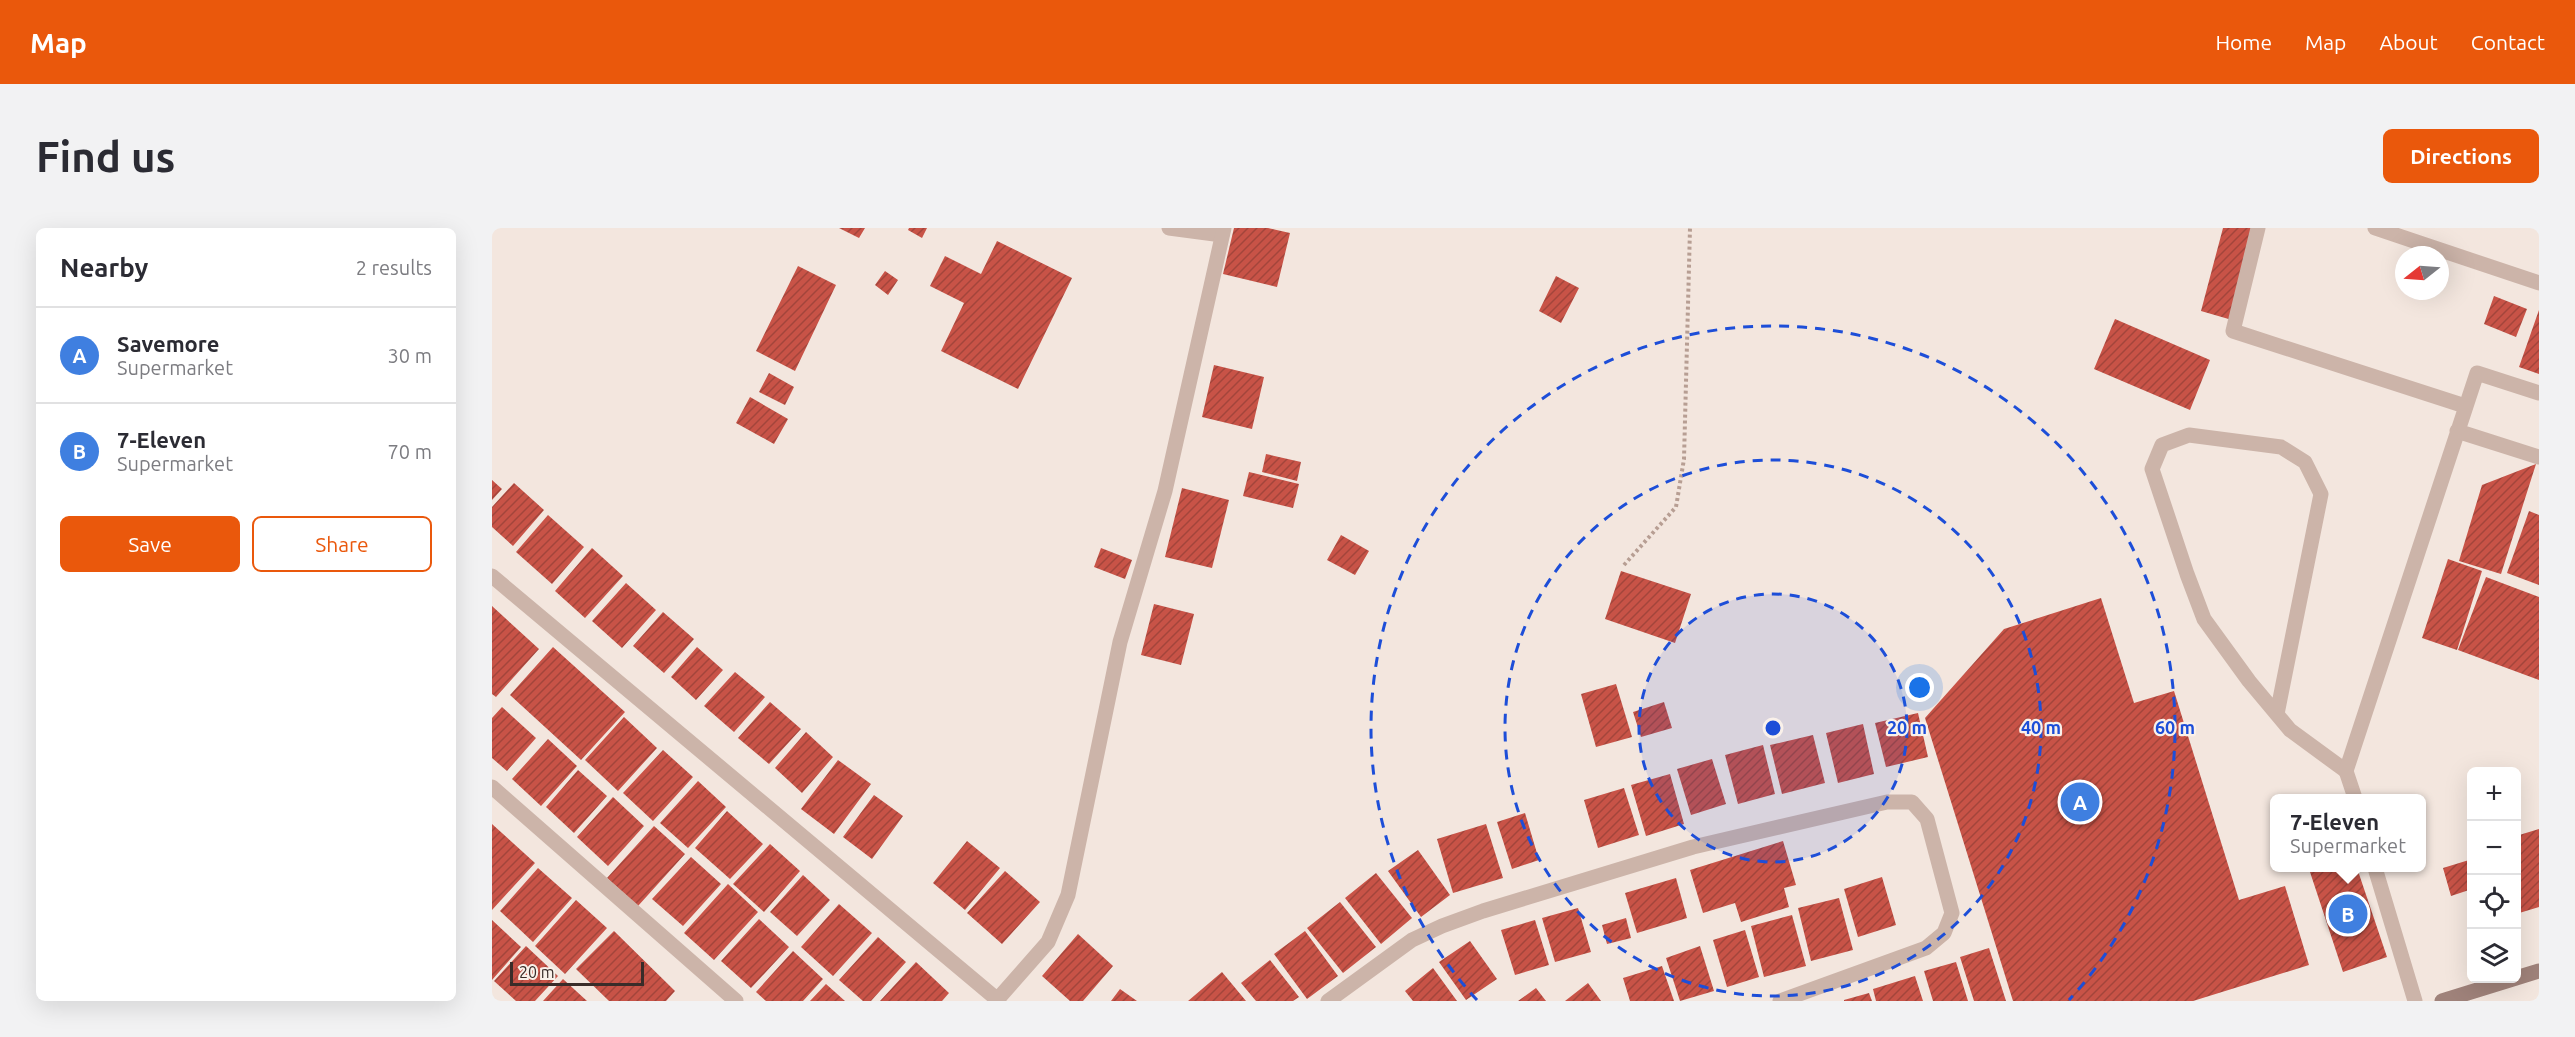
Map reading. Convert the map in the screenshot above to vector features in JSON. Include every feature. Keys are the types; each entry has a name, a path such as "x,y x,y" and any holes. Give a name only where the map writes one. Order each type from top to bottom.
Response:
{"main road":[{"path":"2521,976 2539,971"},
{"path":"2442,1001 2500,983"}],"street":[{"path":"492,576 998,1000 1048,942 1068,895 1120,642 1165,491 1223,232 1169,228"},
{"path":"2258,228 2233,331 2465,405"},
{"path":"2374,228 2539,283"},
{"path":"2346,771 2476,373 2539,393"},
{"path":"2457,430 2539,457"},
{"path":"2277,714 2321,494 2305,462 2281,447 2188,435 2162,446 2152,469 2204,619 2249,681 2290,730 2346,771 2354,794"},
{"path":"492,787 736,1001"},
{"path":"1328,1001 1412,940 1483,911 1693,847 1887,802 1911,802 1927,819 1953,913 1944,933 1926,948 1780,1001"},
{"path":"2376,872 2415,1001"}],"path":[{"path":"1624,565 1676,507 1684,459 1690,228"}],"building":[{"path":"839,228 865,228 859,238"},
{"path":"909,228 927,228 922,238 908,230"},
{"path":"1234,228 1268,228 1290,233 1277,287 1223,274"},
{"path":"2223,228 2257,228 2232,320 2201,311"},
{"path":"997,241 1072,278 1018,389 941,351 964,303 930,286 945,256 981,274"},
{"path":"798,266 836,285 795,371 756,351"},
{"path":"885,271 898,280 888,295 875,285"},
{"path":"1556,276 1579,288 1561,323 1539,311"},
{"path":"2494,296 2527,309 2516,337 2484,324"},
{"path":"2539,310 2539,374 2519,367"},
{"path":"2115,319 2210,360 2190,410 2094,369"},
{"path":"1214,365 1264,377 1252,429 1202,417"},
{"path":"769,373 794,387 785,405 759,392"},
{"path":"750,397 788,419 774,444 736,423"},
{"path":"1266,454 1301,462 1297,481 1262,472"},
{"path":"2536,464 2501,574 2459,561 2482,485"},
{"path":"1249,472 1299,484 1293,508 1243,496"},
{"path":"492,480 502,489 492,500"},
{"path":"514,483 544,510 513,546 492,527 492,507"},
{"path":"1182,488 1229,500 1212,568 1165,557"},
{"path":"2529,511 2539,515 2539,585 2507,573"},
{"path":"548,515 584,547 552,584 516,552"},
{"path":"1341,535 1369,551 1355,575 1327,560"},
{"path":"592,548 623,576 585,618 555,591"},
{"path":"1101,548 1132,560 1125,579 1094,567"},
{"path":"2448,559 2482,571 2457,650 2422,638"},
{"path":"1621,571 1691,594 1675,643 1605,619"},
{"path":"2486,577 2539,597 2539,680 2458,650"},
{"path":"626,583 656,610 622,648 592,621"},
{"path":"2101,598 2134,703 2174,691 2239,900 2285,886 2309,965 2193,1001 2013,1001 1925,718 2004,629"},
{"path":"1154,604 1194,614 1181,665 1141,655"},
{"path":"492,606 539,649 496,697 492,694"},
{"path":"663,612 694,639 664,673 633,646"},
{"path":"553,647 625,712 581,760 510,695"},
{"path":"697,647 723,670 696,700 671,677"},
{"path":"735,672 765,697 734,732 704,706"},
{"path":"1616,684 1632,737 1596,747 1581,694"},
{"path":"770,702 801,729 769,764 738,738"},
{"path":"1664,702 1672,728 1641,737 1633,712"},
{"path":"502,707 536,738 507,771 492,758 492,718"},
{"path":"1918,713 1928,757 1886,767 1875,723"},
{"path":"624,717 657,748 618,791 585,760"},
{"path":"1863,724 1874,774 1838,783 1826,733"},
{"path":"806,732 833,757 802,793 775,768"},
{"path":"1813,735 1825,783 1782,794 1770,745"},
{"path":"548,739 577,766 541,806 512,779"},
{"path":"1763,745 1775,794 1738,804 1725,755"},
{"path":"663,750 693,777 653,821 623,793"},
{"path":"1712,759 1726,804 1691,815 1677,769"},
{"path":"838,760 871,784 834,834 801,809"},
{"path":"578,770 607,796 574,833 546,807"},
{"path":"1670,774 1684,824 1646,836 1631,785"},
{"path":"698,781 726,807 688,848 660,823"},
{"path":"1624,788 1639,835 1598,848 1584,800"},
{"path":"874,795 903,816 872,859 843,837"},
{"path":"613,797 644,826 608,866 577,837"},
{"path":"727,811 763,844 730,879 695,848"},
{"path":"1525,813 1539,860 1512,869 1497,822"},
{"path":"492,824 535,863 492,910"},
{"path":"1486,824 1503,878 1453,893 1437,839"},
{"path":"654,826 685,854 638,906 607,878"},
{"path":"2539,829 2539,907 2521,912 2521,875 2521,834"},
{"path":"967,841 1000,868 965,910 933,883"},
{"path":"1783,841 1796,885 1784,888 1789,907 1741,922 1735,903 1703,913 1690,870"},
{"path":"770,844 800,871 764,912 733,884"},
{"path":"1418,850 1450,895 1421,917 1388,871"},
{"path":"691,857 721,884 683,926 652,899"},
{"path":"2467,861 2467,891 2451,896 2443,868"},
{"path":"538,868 572,898 533,942 500,911"},
{"path":"1005,871 1040,902 1002,944 967,913"},
{"path":"2310,872 2358,872 2387,957 2343,972"},
{"path":"1376,873 1412,918 1381,944 1345,898"},
{"path":"803,875 830,900 797,936 770,912"},
{"path":"1882,877 1896,925 1858,937 1844,889"},
{"path":"1676,878 1687,918 1637,933 1625,893"},
{"path":"728,884 758,912 714,960 684,933"},
{"path":"1839,898 1853,950 1811,961 1798,908"},
{"path":"576,900 607,928 565,974 535,946"},
{"path":"1340,902 1376,947 1343,973 1307,928"},
{"path":"839,904 872,933 833,976 801,947"},
{"path":"1578,908 1591,952 1555,962 1542,918"},
{"path":"1792,915 1806,966 1764,977 1751,926"},
{"path":"1626,918 1631,938 1607,944 1602,925"},
{"path":"759,919 789,947 751,988 721,961"},
{"path":"492,920 521,947 492,980"},
{"path":"1535,920 1549,965 1515,975 1501,930"},
{"path":"1745,930 1759,977 1727,987 1713,940"},
{"path":"614,931 675,991 666,1001 609,1001 576,969"},
{"path":"1305,931 1338,976 1307,999 1274,954"},
{"path":"1078,934 1113,966 1083,1001 1070,1001 1042,976"},
{"path":"878,937 906,962 871,1001 863,1001 839,980"},
{"path":"1470,941 1497,979 1466,1000 1439,962"},
{"path":"526,946 558,976 535,1001 516,1001 494,981"},
{"path":"1700,946 1714,991 1680,1001 1666,958"},
{"path":"1989,948 2006,1001 1974,1001 1960,957"},
{"path":"793,951 823,979 803,1001 766,1001 756,992"},
{"path":"1270,960 1299,997 1293,1001 1256,1001 1241,983"},
{"path":"916,962 949,993 942,1001 880,1001"},
{"path":"1956,962 1968,1001 1933,1001 1924,971"},
{"path":"1662,966 1674,1001 1630,1001 1623,978"},
{"path":"1433,968 1457,1001 1413,1001 1405,991"},
{"path":"1222,972 1246,1001 1188,1001"},
{"path":"1915,976 1923,1001 1876,1001 1873,989"},
{"path":"563,979 587,1001 543,1001"},
{"path":"1588,983 1601,1001 1565,1001"},
{"path":"826,984 845,1001 810,1001"},
{"path":"1536,988 1546,1001 1518,1001"},
{"path":"1120,989 1137,1001 1111,1001"},
{"path":"1869,993 1872,1001 1844,1001 1844,1000"}],"place":[{"name":"Savemore","path":"2080,802"},
{"name":"7-Eleven","path":"2348,914"}]}
